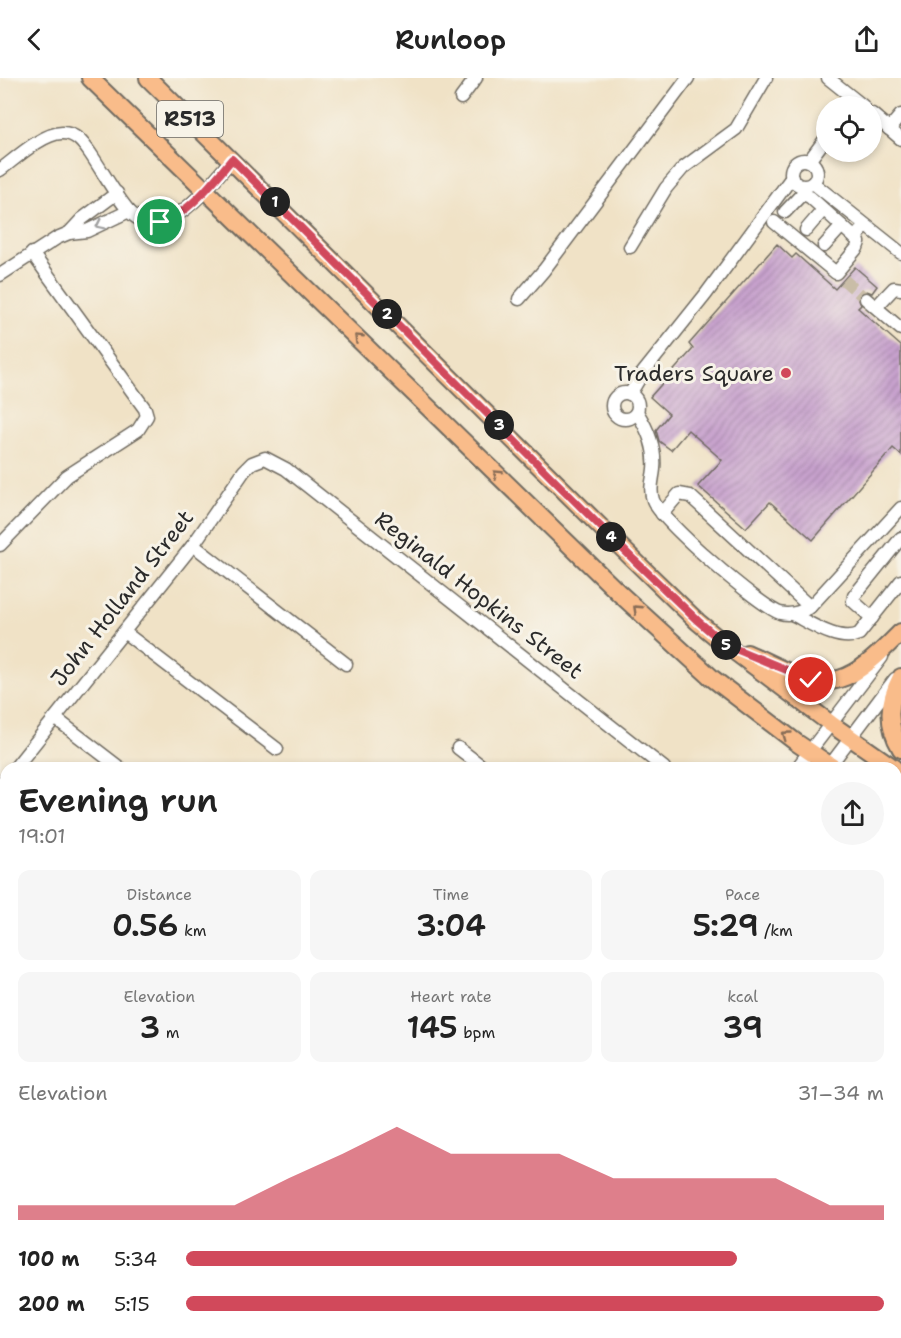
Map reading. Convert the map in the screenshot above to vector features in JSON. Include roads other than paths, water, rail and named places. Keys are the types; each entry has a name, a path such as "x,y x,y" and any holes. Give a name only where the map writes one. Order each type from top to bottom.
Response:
{"main road":[{"name":"R513","path":"90,78 638,610 712,678 824,762"},
{"name":"R513","path":"148,78 698,621 726,645 831,724 886,762"},
{"path":"726,645 804,678 831,681 843,679 858,670 901,632"},
{"path":"901,677 892,697 889,716 893,733 901,749"}],"street":[{"path":"461,98 476,78"},
{"path":"519,299 544,270 688,78"},
{"path":"630,247 666,188 683,168 736,129 766,78"},
{"path":"828,78 847,96"},
{"path":"889,129 901,115"},
{"path":"882,123 901,139"},
{"path":"0,170 47,137 53,134 68,134 81,141 129,211 143,221 167,221 174,218 206,190 232,159"},
{"path":"630,394 642,374 706,294 792,177 792,169 797,162 809,161 816,152"},
{"path":"792,177 800,186 813,183 817,170 809,161"},
{"path":"813,183 901,253"},
{"path":"0,275 32,253 69,233 82,219 117,193"},
{"path":"774,222 840,277 859,242 810,197 802,194 784,212"},
{"path":"806,230 823,210"},
{"path":"69,233 87,231 129,211"},
{"path":"824,246 842,226"},
{"path":"855,238 865,227"},
{"path":"0,545 67,476 138,430 147,416 145,409 32,253"},
{"path":"901,289 894,288 871,303 901,329"},
{"path":"630,394 638,404 637,412 626,419 618,417 613,410 613,402 618,395 630,394"},
{"path":"637,412 646,428 655,456 651,489 653,500 662,514 746,591 782,614 801,612 810,607 901,508"},
{"name":"John Holland Street","path":"20,762 193,545 244,471 252,463 265,458"},
{"name":"Reginald Hopkins Street","path":"265,458 286,469 656,762"},
{"path":"662,514 679,494 690,496 810,607"},
{"path":"872,618 857,606 853,601 854,596 901,538"},
{"path":"193,545 346,664"},
{"path":"792,614 818,627 851,637 859,634 901,581"},
{"path":"123,632 277,749"},
{"path":"802,762 901,632"},
{"path":"834,762 901,671"},
{"path":"55,718 112,762"},
{"path":"458,748 476,762"}],"tunnel":[{"path":"844,280 866,299"}],"place":[{"name":"Traders Square","path":"786,373"}]}
